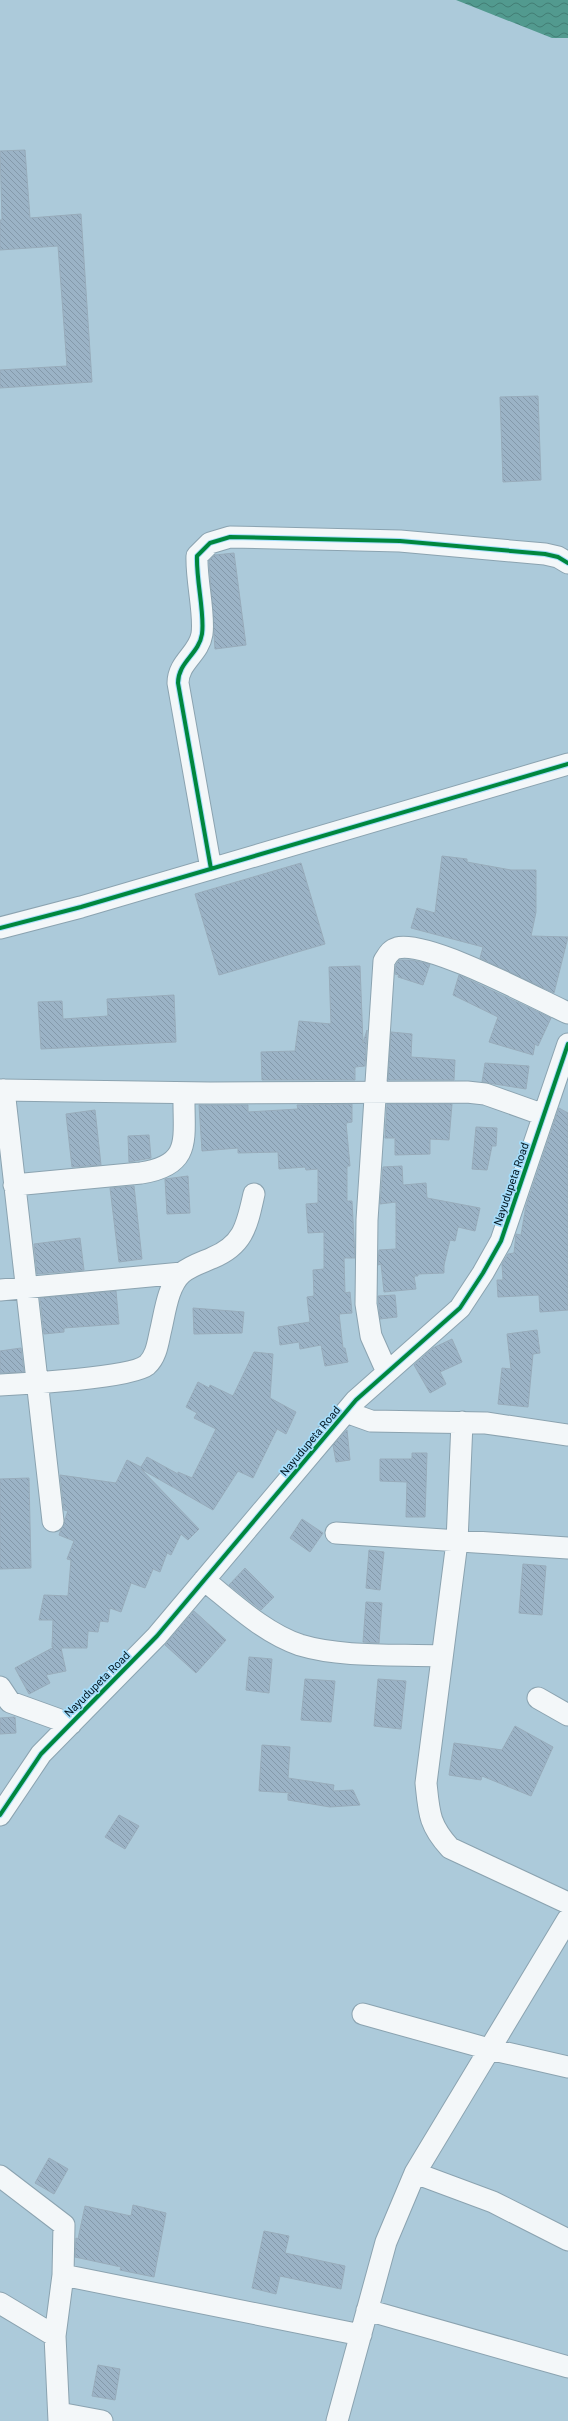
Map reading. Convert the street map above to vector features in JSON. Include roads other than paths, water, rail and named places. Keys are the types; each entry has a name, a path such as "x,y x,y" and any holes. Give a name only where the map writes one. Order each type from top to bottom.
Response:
{"street":[{"path":"210,869 178,683 180,669 198,646 202,633 197,556 206,546 220,539 230,537 400,541 545,554 558,557 568,563"},
{"path":"0,928 49,916 568,764"},
{"path":"387,1372 371,1336 366,1304 367,1220 376,1094 382,973 384,961 390,952 396,948 405,947 424,951 484,972 568,1013"},
{"name":"Nayudupeta Road","path":"0,1815 41,1754 158,1636 346,1412 387,1372 460,1308 483,1273 501,1241 568,1044"},
{"path":"53,1521 2,1090 376,1094 467,1092 485,1094 544,1115"},
{"path":"14,1185 160,1170 171,1164 178,1156 182,1143 184,1093"},
{"path":"0,1290 182,1273 226,1252 239,1241 247,1224 254,1194"},
{"path":"0,1385 37,1384 132,1372 146,1365 156,1351 174,1283 182,1273"},
{"path":"346,1412 371,1421 486,1423 568,1435"},
{"path":"462,1422 457,1542 426,1783 429,1815 437,1834 450,1848 568,1904"},
{"path":"336,1533 568,1548"},
{"path":"204,1580 253,1619 299,1645 334,1652 442,1656"},
{"path":"0,1687 10,1702 24,1709 70,1724"},
{"path":"538,1698 568,1715"},
{"path":"337,2421 386,2242 415,2174 568,1918"},
{"path":"362,2014 489,2050 568,2067"},
{"path":"415,2174 493,2202 568,2240"},
{"path":"0,2176 64,2225 63,2275 54,2336 59,2417 102,2421"},
{"path":"63,2275 361,2334"},
{"path":"0,2304 54,2336"},
{"path":"367,2310 568,2367"}],"water":[{"path":"456,0 568,0 568,38 552,38"}]}
